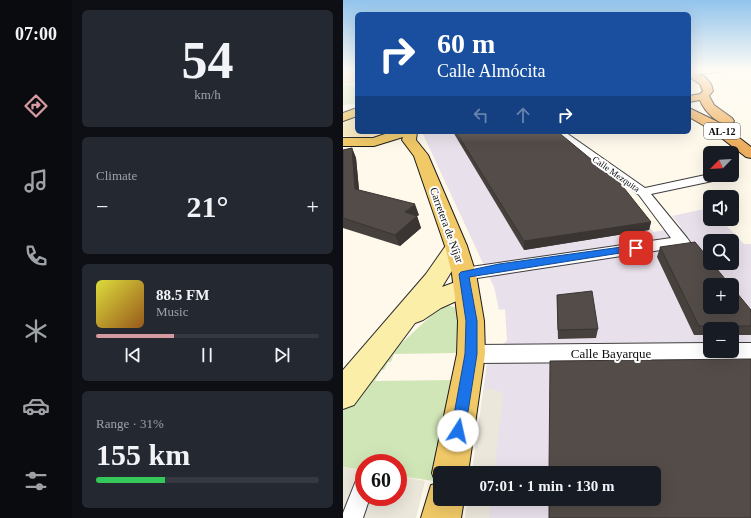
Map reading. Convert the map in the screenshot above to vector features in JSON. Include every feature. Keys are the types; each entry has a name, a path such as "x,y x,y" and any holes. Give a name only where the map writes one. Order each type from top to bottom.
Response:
{"highway":[{"path":"691,99 704,96"},
{"name":"AL-12","path":"704,96 705,103 712,111 738,127"},
{"name":"AL-12","path":"691,113 715,126 751,154"}],"main road":[{"path":"343,117 355,113"},
{"path":"343,147 397,134"},
{"name":"Carretera de Níjar","path":"367,142 397,143 412,140 421,155 456,246 465,281 471,321 471,354 451,466"},
{"path":"343,142 367,142"},
{"path":"343,394 434,280 456,246"},
{"path":"401,321 465,281"},
{"path":"441,518 444,506"}],"street":[{"name":"Calle Mezquita","path":"465,281 499,268 682,242 643,192 621,178 562,134"},
{"path":"643,192 703,179"},
{"name":"Calle Bayarque","path":"471,354 751,352"},
{"path":"352,518 356,506"}],"shaded area":[{"path":"423,134 558,134 640,211 653,232 681,227 672,216 703,209 703,226 727,226 734,234 703,234 703,270 739,270 739,239 744,244 751,244 751,518 465,518 467,506 661,506 661,466 473,466 487,363 507,340 505,309 499,310 494,287"},
{"path":"484,389 492,389 501,392 503,396 495,466 473,466"},
{"path":"343,467 355,469 355,506 407,506 407,478 425,481 416,518 343,518"},
{"path":"467,506 490,506 489,518 465,518"}],"green space":[{"path":"343,94 355,94 355,103 343,105"},
{"path":"447,305 458,308 456,353 394,354 391,362 388,362 384,370 381,370 375,381 454,380 437,466 433,466 433,481 407,477 407,454 355,454 355,469 343,467 343,411 380,363 432,315"}],"sand":[{"path":"355,116 355,134 383,134 363,138 343,136 343,121"}],"building":[{"path":"457,134 560,134 620,183 651,222 524,241"},
{"path":"352,148 355,189 415,204 405,212 417,216 395,235 343,218 343,150"},
{"path":"695,242 703,252 703,270 718,270 724,278 703,278 703,314 739,314 739,295 751,310 751,326 739,326 739,322 703,322 703,326 699,326 660,247"},
{"path":"592,291 598,329 558,330 557,295"},
{"path":"751,359 751,518 549,518 549,506 661,506 661,466 549,466 550,361"}],"route":[{"path":"458,431 471,354 471,321 464,274 636,248"}]}
